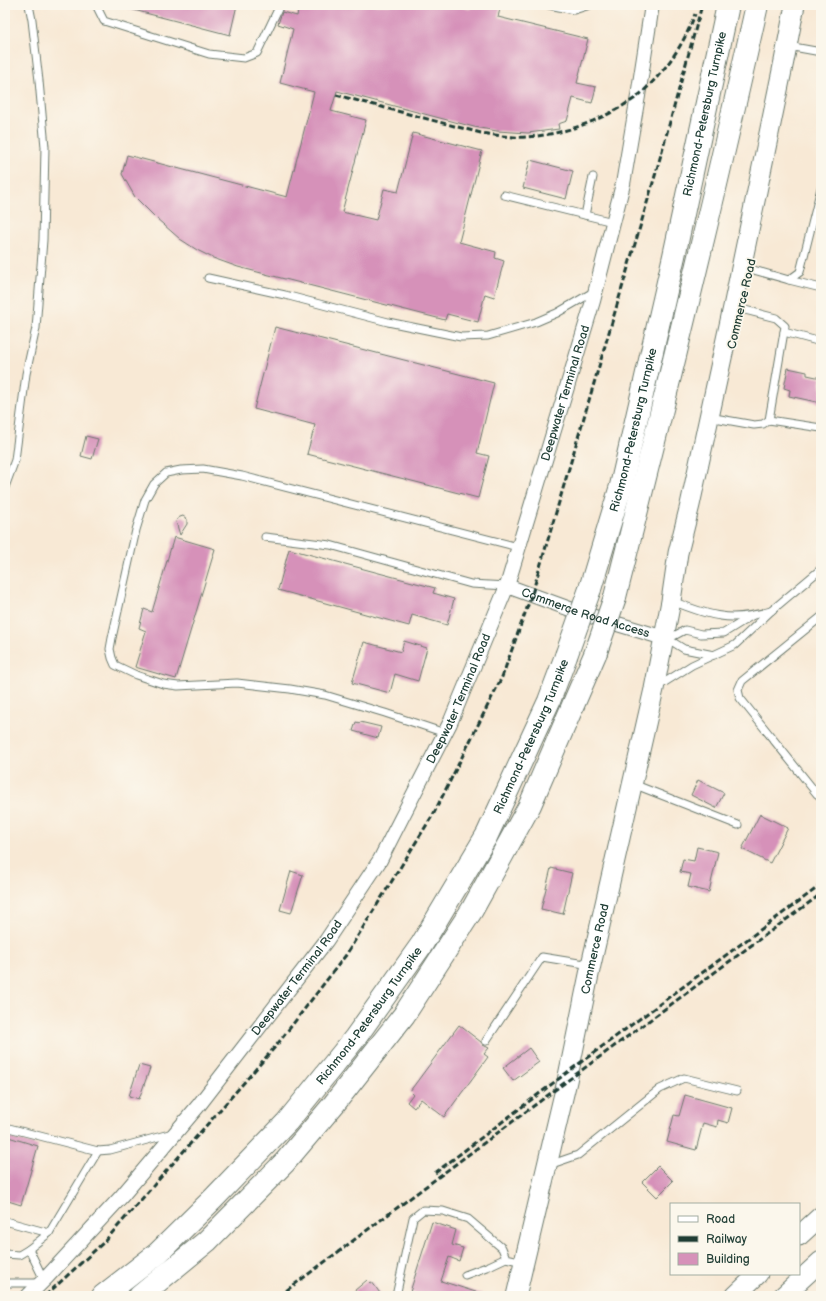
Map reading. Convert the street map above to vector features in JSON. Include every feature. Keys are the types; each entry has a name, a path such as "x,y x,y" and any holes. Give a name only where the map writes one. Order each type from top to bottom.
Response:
{"highway":[{"name":"Richmond-Petersburg Turnpike","path":"104,1296 157,1254 213,1199 287,1122 355,1038 422,944 486,835 549,701 590,589 621,486 674,256 728,5"},
{"name":"Richmond-Petersburg Turnpike","path":"140,1296 207,1241 284,1162 334,1104 404,1015 472,910 530,805 596,652 615,597 661,415 730,126 757,5"}],"main road":[{"name":"Commerce Road","path":"791,47 795,5"},
{"name":"Commerce Road","path":"516,1296 515,1260 547,1166 567,1081 591,965 666,639 678,553 713,418 791,47 803,5"},
{"path":"800,1235 821,1216"},
{"path":"783,1296 821,1261"},
{"path":"734,1296 757,1275"}],"street":[{"name":"Deepwater Terminal Road","path":"28,1296 43,1282 120,1197 199,1105 331,935 380,860 445,733 507,586 595,291 623,184 652,5"},
{"name":"Commerce Road Access","path":"507,586 581,613 666,639"}],"lane":[{"path":"5,487 15,460 26,374 36,328 42,240 45,147 30,5"},
{"path":"96,5 104,21 209,54 244,58 257,53 280,5"},
{"path":"549,5 574,10 590,5"},
{"path":"791,47 821,52"},
{"path":"584,215 593,177"},
{"path":"789,280 800,272 821,188"},
{"path":"504,195 613,222"},
{"path":"745,268 821,288"},
{"path":"208,278 285,295 388,322 462,338 488,336 536,322 557,313 595,291"},
{"path":"737,308 776,318 785,326 769,420"},
{"path":"784,332 821,342"},
{"path":"713,418 754,425 763,424 769,420 821,428"},
{"path":"445,733 324,695 237,682 178,686 163,684 136,675 115,665 110,650 112,638 136,530 145,500 154,484 166,473 203,468 242,476 518,547"},
{"path":"265,537 330,545 471,584 507,586"},
{"path":"654,688 692,665 735,645 771,611 821,569"},
{"path":"671,601 705,613 722,616 753,615 771,611"},
{"path":"666,639 685,630 701,634 724,633 753,615"},
{"path":"821,617 742,681 738,690 740,698 821,797"},
{"path":"666,639 684,649 714,655"},
{"path":"633,784 738,825"},
{"path":"486,1041 542,957 591,965"},
{"path":"547,1166 578,1155 660,1089 684,1078 737,1091"},
{"path":"5,1127 98,1151 110,1150 175,1133"},
{"path":"5,1254 19,1255 49,1234 98,1151"},
{"path":"396,1296 413,1218 423,1210 443,1211 468,1219 515,1260"},
{"path":"5,1221 49,1234"},
{"path":"5,1283 43,1282 29,1249"},
{"path":"465,1275 489,1266 515,1260"}],"building":[{"path":"127,5 237,5 230,35 126,8"},
{"path":"299,5 453,5 470,9 471,5 501,5 498,17 588,39 577,83 596,87 592,103 573,98 567,121 558,124 559,129 528,133 497,131 474,127 337,91 331,111 366,120 342,212 376,220 384,189 398,192 413,133 482,151 459,242 496,252 495,258 504,261 494,297 485,294 478,322 447,314 445,320 238,267 213,258 180,239 156,218 135,197 122,174 127,155 287,197 314,92 280,83 293,29 278,24 282,12 297,16"},
{"path":"530,160 573,171 566,199 523,188"},
{"path":"275,327 494,383 477,453 489,456 478,498 307,454 315,425 254,409"},
{"path":"788,368 807,372 807,375 821,378 821,403 789,396 790,390 784,388"},
{"path":"86,436 98,439 92,459 81,456"},
{"path":"183,516 187,519 187,524 180,535 176,522 177,519"},
{"path":"174,537 215,549 176,679 135,667 146,631 139,628 144,609 152,612"},
{"path":"289,549 435,588 433,593 454,599 447,625 412,615 409,626 278,590"},
{"path":"404,641 427,648 418,681 395,674 390,693 352,683 364,642 401,652"},
{"path":"356,722 381,727 378,738 353,731"},
{"path":"698,780 724,793 716,808 691,795"},
{"path":"760,814 788,828 770,863 742,849"},
{"path":"697,847 718,852 709,892 688,887 691,874 680,872 683,859 694,861"},
{"path":"551,868 572,873 563,914 541,909"},
{"path":"291,871 303,875 291,913 280,910"},
{"path":"459,1025 483,1045 489,1048 484,1054 488,1057 444,1117 421,1099 414,1108 407,1102 413,1094 410,1091"},
{"path":"529,1048 539,1062 513,1081 503,1068"},
{"path":"139,1065 150,1068 139,1099 129,1096"},
{"path":"685,1095 732,1108 728,1123 718,1120 717,1127 703,1123 696,1150 667,1142 674,1115 679,1116"},
{"path":"5,1136 38,1146 21,1205 5,1200"},
{"path":"658,1166 673,1181 657,1197 642,1182"},
{"path":"432,1222 456,1230 452,1245 463,1248 459,1261 449,1257 441,1281 482,1294 482,1296 422,1296 410,1292"},
{"path":"367,1280 370,1283 372,1282 382,1296 358,1296 354,1291"}],"railway":[{"path":"45,1296 104,1242 276,1046 346,955 434,813 502,677 532,594 657,169 702,5"},
{"path":"336,95 481,133 520,137 552,134 589,123 613,111 637,96 665,68 685,37 695,14"},
{"path":"435,1173 569,1071 821,885"},
{"path":"279,1296 821,894"}]}
